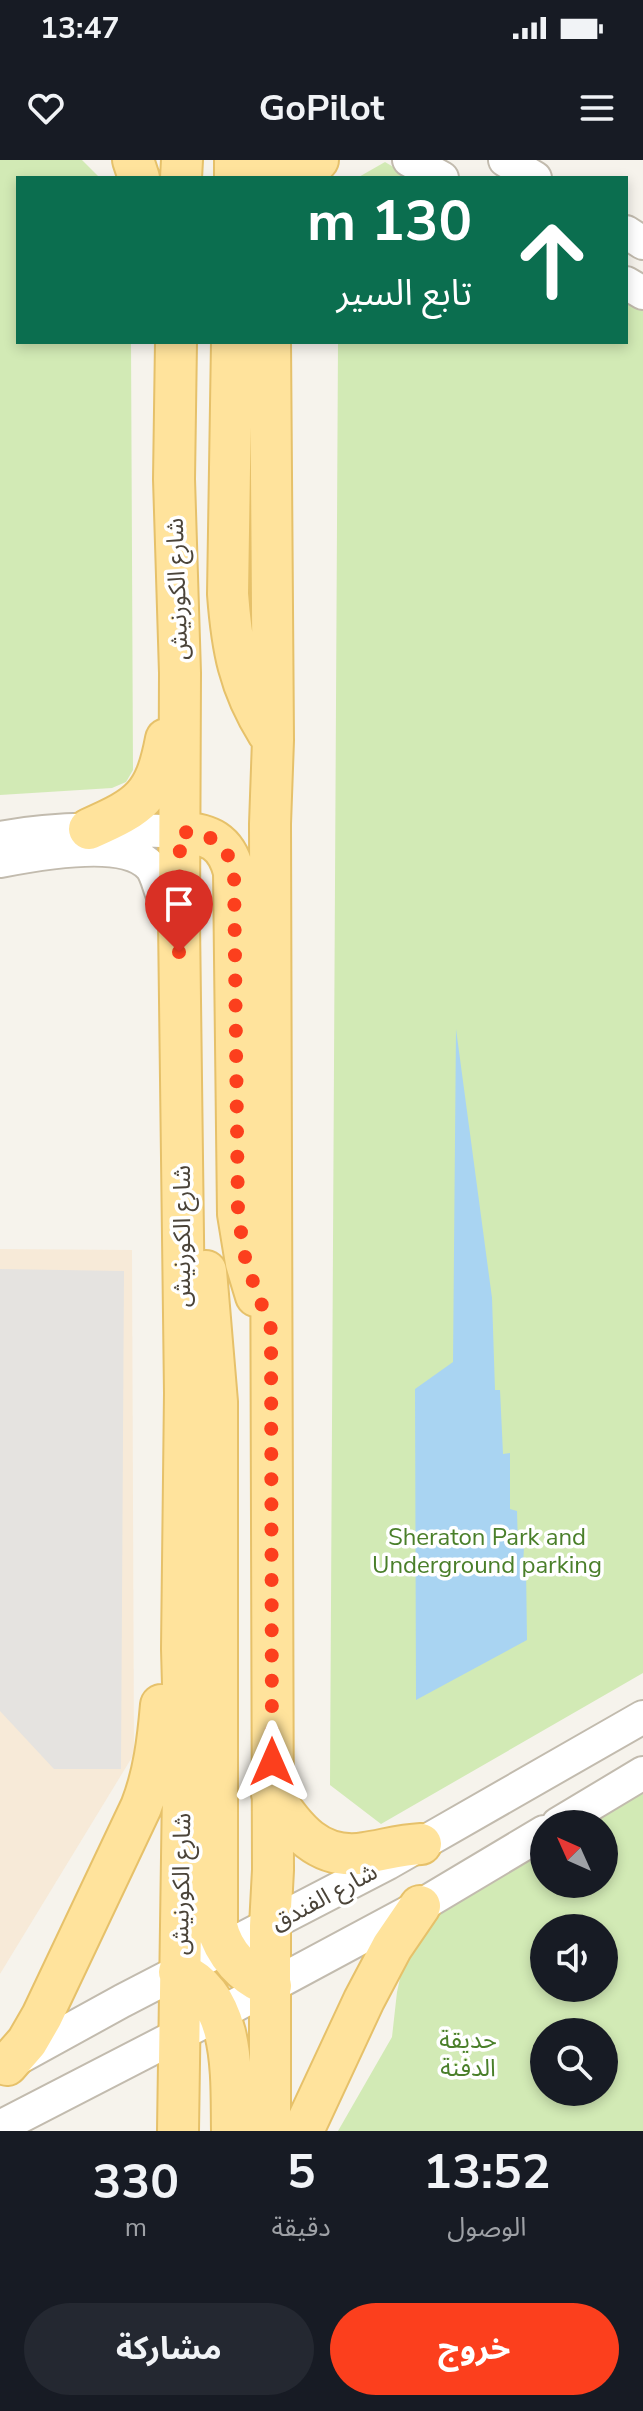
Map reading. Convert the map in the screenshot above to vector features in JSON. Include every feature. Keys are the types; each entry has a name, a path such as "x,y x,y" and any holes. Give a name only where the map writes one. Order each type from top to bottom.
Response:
{"main road":[{"path":"303,176 318,160"},
{"name":"شارع الكورنيش","path":"176,344 174,479 180,673 178,801 185,1393 178,2131"},
{"path":"232,344 228,594 231,627 240,673 252,707 273,740"},
{"path":"270,344 273,1870 270,2131"},
{"path":"89,829 130,810 153,786 162,759 180,673"},
{"path":"180,832 199,833 213,839 231,859 234,872 238,1214 246,1263 271,1329"},
{"path":"182,1158 202,1220 217,1402 217,1926 225,1948 246,1971 271,1986"},
{"path":"4,2067 27,2042 42,2016 141,1807 156,1755 162,1703 182,1649"},
{"path":"272,1794 304,1836 329,1852 364,1854 389,1847 421,1844"},
{"path":"303,2131 364,2000 392,1947 420,1906"},
{"path":"179,1972 206,1990 219,2014 231,2067 232,2131"}],"street":[{"path":"409,160 438,176"},
{"path":"505,160 532,176"},
{"path":"0,838 25,833 89,829 180,832"},
{"path":"0,861 33,854 85,850 131,853 154,873 170,911 179,922"},
{"name":"شارع الفندق","path":"4,2067 122,2001 270,1926 421,1844 643,1717"},
{"path":"581,1810 643,1773"},
{"path":"0,2127 420,1906 530,1840"}],"shaded area":[{"path":"0,1249 132,1250 134,1754 0,1974"},
{"path":"0,1269 124,1271 121,1769 54,1769 0,1711"}],"green space":[{"path":"0,160 82,160 98,176 16,176 16,344 131,344 133,770 126,782 112,788 0,795"},
{"path":"385,162 409,176 360,176"},
{"name":"Sheraton Park and Underground parking","path":"628,300 643,309 643,1673 381,1824 330,1785 338,344 628,344"},
{"name":"حديقة الدفنة","path":"643,1784 643,2131 338,2131 392,2037 406,1951 427,1906 530,1848 530,1898 618,1898 618,1810 597,1810"}],"water":[{"path":"456,1029 492,1298 495,1390 500,1390 503,1454 510,1453 510,1509 517,1511 518,1547 524,1547 527,1640 416,1700 415,1389 453,1362"}],"route":[{"path":"179,952 180,832 199,833 223,848 231,859 234,872 238,1214 246,1263 271,1329 272,1762"}]}
